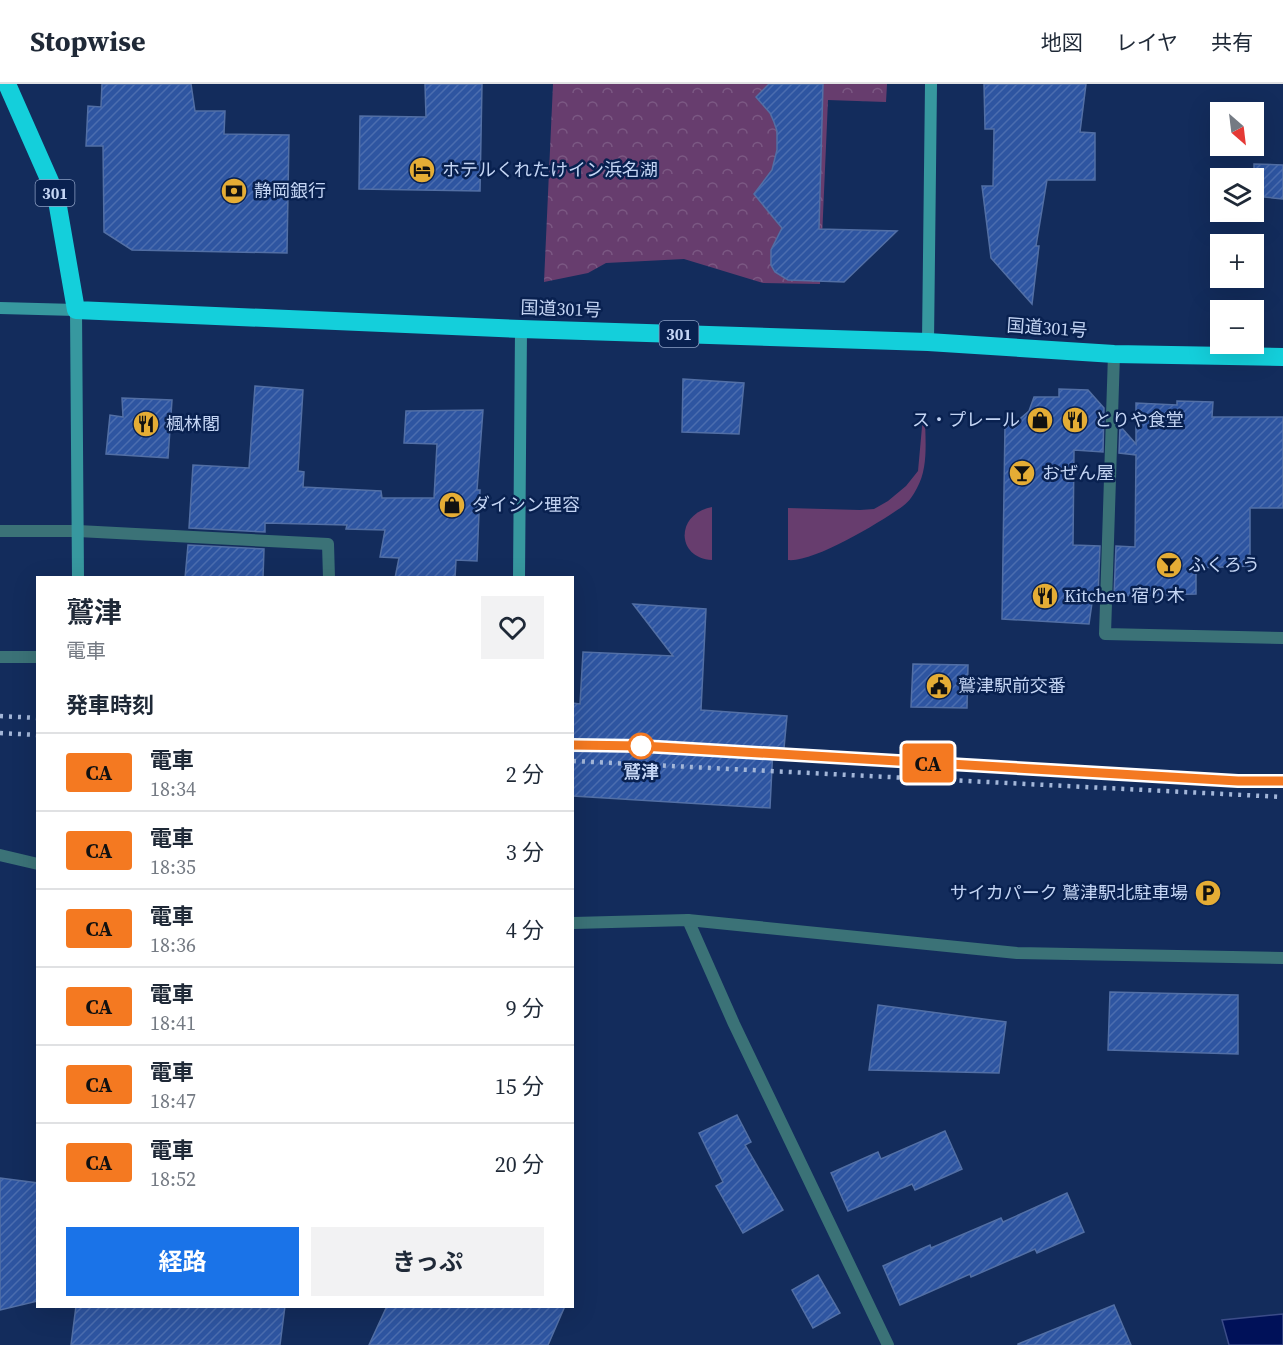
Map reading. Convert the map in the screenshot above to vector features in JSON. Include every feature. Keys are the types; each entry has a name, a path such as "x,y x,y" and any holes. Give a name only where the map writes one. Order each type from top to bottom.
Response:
{"highway":[{"name":"301","path":"8,84 56,195 76,310"},
{"name":"国道301号","path":"76,310 521,329 928,342 1114,354 1283,357"}],"street":[{"path":"928,342 931,84"},
{"path":"0,308 76,310 78,576"},
{"path":"519,576 521,329"},
{"path":"1114,354 1105,634 1283,638"},
{"path":"0,531 78,531 328,544 329,576"},
{"path":"0,657 36,657"},
{"path":"0,855 36,864"},
{"path":"688,920 734,1024 888,1345"},
{"path":"574,923 688,920 1017,953 1283,958"}],"green space":[{"path":"553,84 887,84 886,102 828,100 820,284 763,283 684,259 606,263 588,273 544,282"},
{"path":"925,415 923,471 917,488 907,502 879,522 847,540 813,555 788,560 788,508 860,510 874,509 888,501 906,486 918,471 923,416"},
{"path":"712,507 712,560 692,552 686,544 685,535 686,526 691,518 700,511"}],"shaded area":[{"path":"1283,1314 1283,1345 1229,1345 1222,1320"}],"building":[{"path":"102,84 191,84 195,111 225,111 224,134 289,135 287,253 132,250 104,232 103,146 86,146 88,106 101,107"},
{"path":"425,84 482,84 480,191 359,189 360,116 426,117"},
{"path":"769,84 823,84 819,229 897,231 844,282 788,280 775,272 771,265 771,250 782,228 754,194 772,170 777,150 777,131 774,122 770,113 756,97"},
{"path":"984,84 1086,84 1080,132 1095,133 1095,180 1047,180 1036,246 1039,246 1032,304 991,258 982,186 993,186 994,129 985,129"},
{"path":"1254,164 1283,165 1283,199 1264,197 1264,168 1254,168"},
{"path":"683,379 744,383 739,434 682,432"},
{"path":"255,386 303,390 298,471 304,472 303,487 381,491 382,498 434,498 437,444 404,443 406,411 483,410 477,490 480,490 477,561 456,560 455,576 395,576 399,558 380,557 385,530 346,529 347,525 265,523 265,532 189,528 193,465 249,468"},
{"path":"1059,389 1088,390 1104,408 1103,452 1074,450 1073,545 1100,546 1098,596 1093,596 1089,624 1002,619 1005,425 1015,423 1029,411 1034,397 1059,397"},
{"path":"122,398 172,400 168,458 106,454 110,415 123,417"},
{"path":"1177,401 1213,402 1212,417 1283,417 1283,508 1250,508 1250,566 1196,568 1196,594 1114,596 1116,546 1135,547 1136,455 1119,453 1120,426 1136,444 1136,403 1177,405"},
{"path":"188,545 264,549 263,576 185,576"},
{"path":"633,604 706,609 701,710 787,716 784,748 773,747 770,808 574,796 574,703 580,704 583,652 673,656"},
{"name":"鷲津駅前交番","path":"913,664 968,665 967,708 911,707"},
{"path":"1110,992 1238,995 1238,1054 1108,1050"},
{"path":"878,1005 1006,1022 999,1073 869,1070"},
{"path":"737,1115 751,1142 745,1145 783,1210 743,1233 716,1186 723,1182 699,1133"},
{"path":"945,1131 962,1169 915,1190 912,1184 848,1211 831,1173 878,1152 881,1159"},
{"path":"0,1178 36,1183 36,1301 0,1310"},
{"path":"1067,1193 1084,1232 1037,1253 1035,1249 971,1277 970,1274 900,1305 883,1266 1001,1218 1003,1222"},
{"path":"818,1275 840,1313 813,1328 792,1290"},
{"path":"1114,1305 1131,1345 1018,1345 1018,1344"},
{"path":"76,1308 285,1308 280,1345 71,1345"},
{"path":"386,1308 564,1308 548,1345 369,1345"}],"railway":[{"path":"0,716 36,718"},
{"path":"0,733 36,735"},
{"path":"574,745 642,746 1238,781 1283,781"},
{"path":"574,761 1283,797"}],"train":[{"name":"CA","path":"574,745 642,746 1238,781 1283,781"}],"place":[{"name":"ホテルくれたけイン浜名湖","path":"422,170"},
{"name":"静岡銀行","path":"234,191"},
{"name":"ス・プレール","path":"1040,420"},
{"name":"とりや食堂","path":"1075,420"},
{"name":"楓林閣","path":"146,424"},
{"name":"おぜん屋","path":"1022,473"},
{"name":"ダイシン理容","path":"452,505"},
{"name":"ふくろう","path":"1169,565"},
{"name":"Kitchen 宿り木","path":"1045,596"},
{"name":"鷲津駅前交番","path":"939,686"},
{"name":"鷲津","path":"641,746"},
{"name":"サイカパーク 鷲津駅北駐車場","path":"1208,893"}]}
